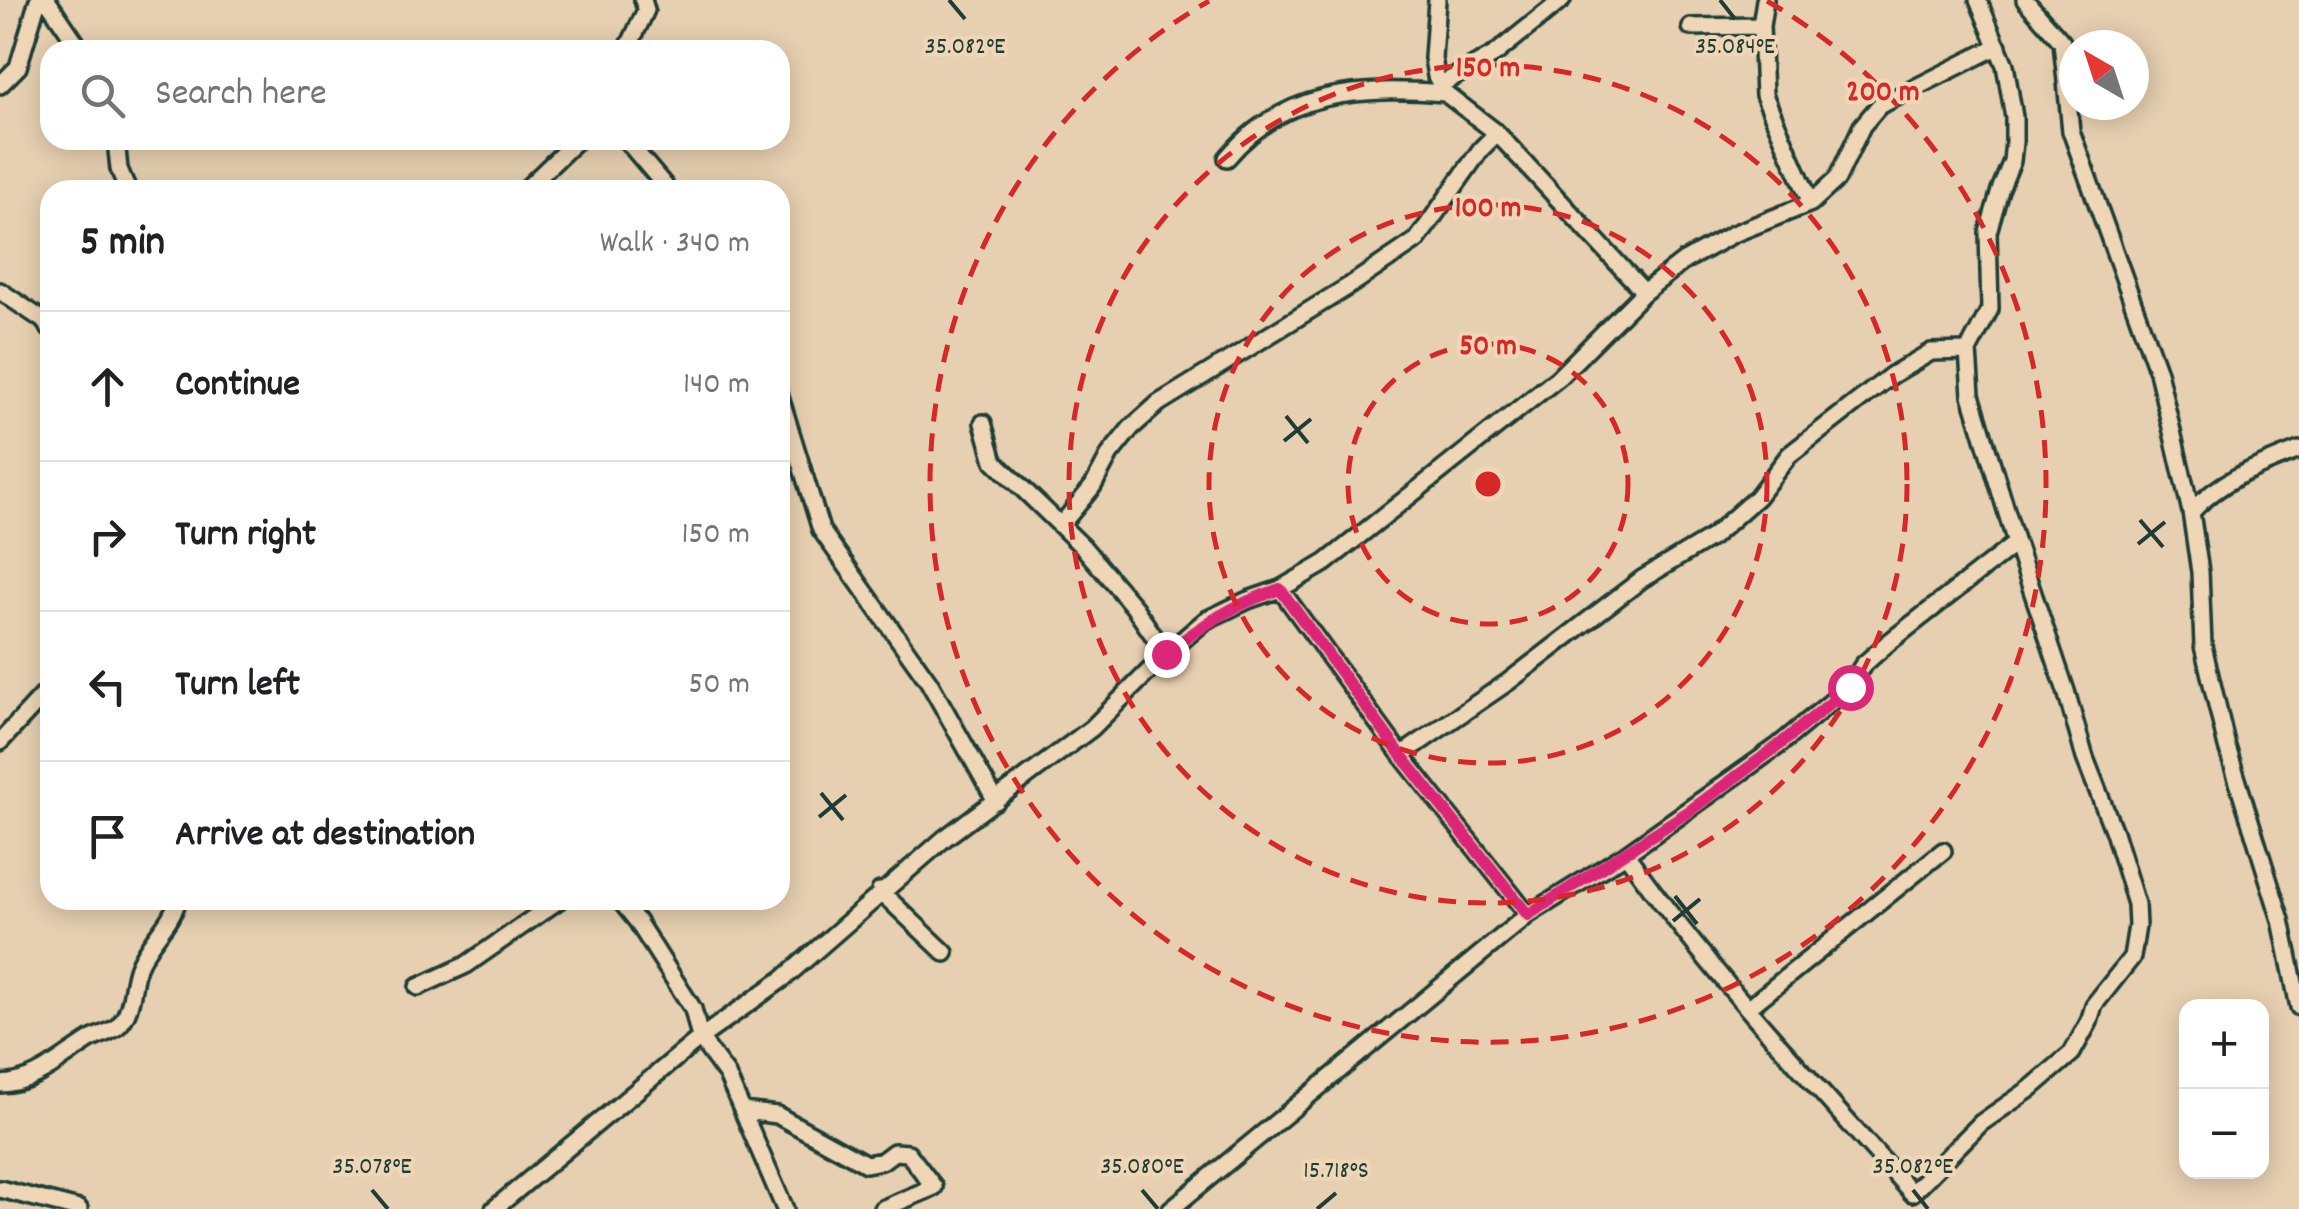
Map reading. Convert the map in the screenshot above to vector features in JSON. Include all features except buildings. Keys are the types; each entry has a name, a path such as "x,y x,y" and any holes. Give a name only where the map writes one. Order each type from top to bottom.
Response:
{"street":[{"path":"0,85 18,68 38,0"},
{"path":"46,0 74,40"},
{"path":"632,40 646,10 643,0"},
{"path":"1437,0 1432,44 1436,76 1442,89 1497,132 1644,292"},
{"path":"1227,158 1257,128 1325,96 1361,90 1442,89 1495,54 1562,0"},
{"path":"1765,0 1761,26 1764,95 1811,202"},
{"path":"1626,854 1671,917 1748,1008 1912,1192 1981,1123 2072,1053 2094,1006 2132,957 2138,926 2136,904 2114,832 2084,758 1971,394 1968,350 1990,309 1988,232 2012,161 2014,117 2005,65 1978,0"},
{"path":"1983,18 1990,0"},
{"path":"2025,0 2062,42 2070,131 2158,372 2191,512 2200,572 2202,646 2227,747 2281,920 2299,1007"},
{"path":"1691,27 1761,26"},
{"path":"494,1209 700,1038 784,978 880,891 1092,728 1206,620 1280,589 1326,563 1558,378 1644,292 1684,261 1733,234 1811,202 1837,179 1862,126 1879,106 1998,46"},
{"path":"1060,525 1093,486 1110,454 1131,428 1159,404 1417,240 1497,132"},
{"path":"117,150 124,180"},
{"path":"535,180 567,150"},
{"path":"634,150 660,180"},
{"path":"0,291 40,318"},
{"path":"1401,755 1508,682 1642,579 1712,537 1757,497 1788,455 1892,375 1931,352 1968,350"},
{"path":"983,423 994,461 1084,547 1134,606 1166,654"},
{"path":"790,429 821,530 930,682 996,800"},
{"path":"2191,512 2209,493 2242,472 2299,450"},
{"path":"1171,1209 1528,915 1626,854 1778,746 1850,687 1863,665 1888,643 2016,543"},
{"path":"1280,589 1401,755 1528,915"},
{"path":"0,742 40,699"},
{"path":"1748,1008 1943,852"},
{"path":"880,891 945,953"},
{"path":"0,1084 18,1084 118,1026 133,996 136,970 175,910"},
{"path":"418,987 466,966 546,910"},
{"path":"628,910 693,1008 700,1038 727,1075 785,1209"},
{"path":"743,1112 777,1115 866,1164 894,1152 908,1153 934,1187 882,1209"},
{"path":"0,1189 76,1209"}],"route":[{"path":"1166,654 1206,620 1280,589 1401,755 1528,915 1688,812 1850,687"}]}
